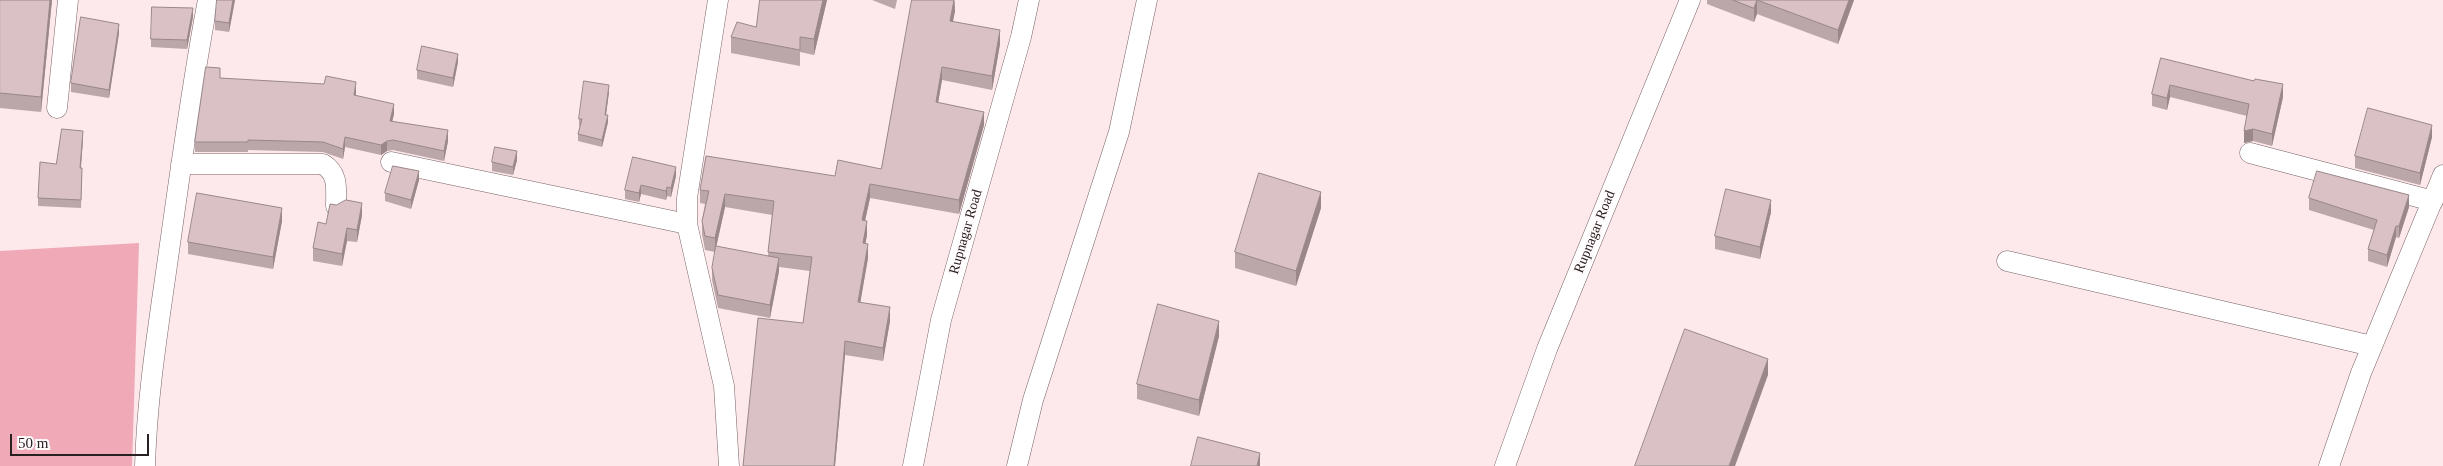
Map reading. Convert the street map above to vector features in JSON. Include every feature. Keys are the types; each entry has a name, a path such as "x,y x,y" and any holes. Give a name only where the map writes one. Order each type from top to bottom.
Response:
{"street":[{"path":"57,108 68,0"},
{"path":"145,466 146,419 181,164 208,0"},
{"path":"718,0 687,198 687,224 724,386 730,466"},
{"name":"Rupnagar Road","path":"913,466 941,320 1021,38 1029,0"},
{"path":"1017,466 1033,400 1119,132 1147,0"},
{"name":"Rupnagar Road","path":"1505,466 1547,349 1690,0"},
{"path":"2250,153 2433,201"},
{"path":"390,162 687,224"},
{"path":"181,164 323,164 332,170 336,179 336,206"},
{"path":"2329,466 2361,373 2443,175"},
{"path":"2007,262 2372,346"}],"shaded area":[{"path":"139,243 132,466 0,466 0,251"}],"building":[{"path":"0,0 50,0 41,97 0,93"},
{"path":"217,0 233,0 229,23 215,21"},
{"path":"760,0 823,0 814,39 800,37 800,50 731,37 737,22 756,27"},
{"path":"912,0 954,0 950,21 1000,30 992,76 942,67 936,102 984,112 959,200 870,184 862,220 867,221 863,243 868,244 858,302 890,307 883,348 845,341 834,466 743,466 758,318 803,323 812,257 768,252 774,201 725,194 715,238 705,236 702,221 709,191 700,190 706,156 835,176 838,160 881,169"},
{"path":"1733,0 1757,0 1754,8"},
{"path":"1757,0 1849,0 1838,30"},
{"path":"152,7 193,8 187,40 151,39"},
{"path":"81,17 119,24 109,90 71,83"},
{"path":"422,46 458,54 453,78 417,70"},
{"path":"2161,58 2254,81 2255,79 2283,84 2272,134 2253,129 2244,131 2249,104 2170,85 2167,98 2152,94"},
{"path":"206,67 220,68 220,78 324,84 326,76 356,82 354,95 394,104 390,121 448,130 444,151 393,140 381,145 345,137 343,149 323,142 248,140 248,142 195,142"},
{"path":"584,81 609,85 605,115 608,115 602,140 578,134 582,119 579,119"},
{"path":"2368,108 2432,125 2420,173 2355,156"},
{"path":"62,129 83,131 80,168 82,168 81,200 38,198 40,162 56,164"},
{"path":"495,147 517,151 513,167 492,162"},
{"path":"633,157 676,167 671,188 667,187 666,191 641,185 639,193 625,190"},
{"path":"393,166 419,171 411,200 385,193"},
{"path":"2317,171 2409,195 2399,226 2396,226 2387,255 2368,249 2377,220 2309,198"},
{"path":"1259,173 1321,192 1296,271 1235,252"},
{"path":"1726,189 1771,200 1760,247 1715,236"},
{"path":"197,193 282,208 273,257 188,242"},
{"path":"346,200 362,203 357,230 347,228 342,254 313,248 318,222 326,224 330,204 336,205"},
{"path":"716,246 779,258 770,305 718,295 712,268"},
{"path":"1158,304 1219,321 1199,400 1137,384"},
{"path":"1685,329 1768,359 1729,466 1635,466"},
{"path":"1198,437 1260,453 1257,466 1191,466"}]}
